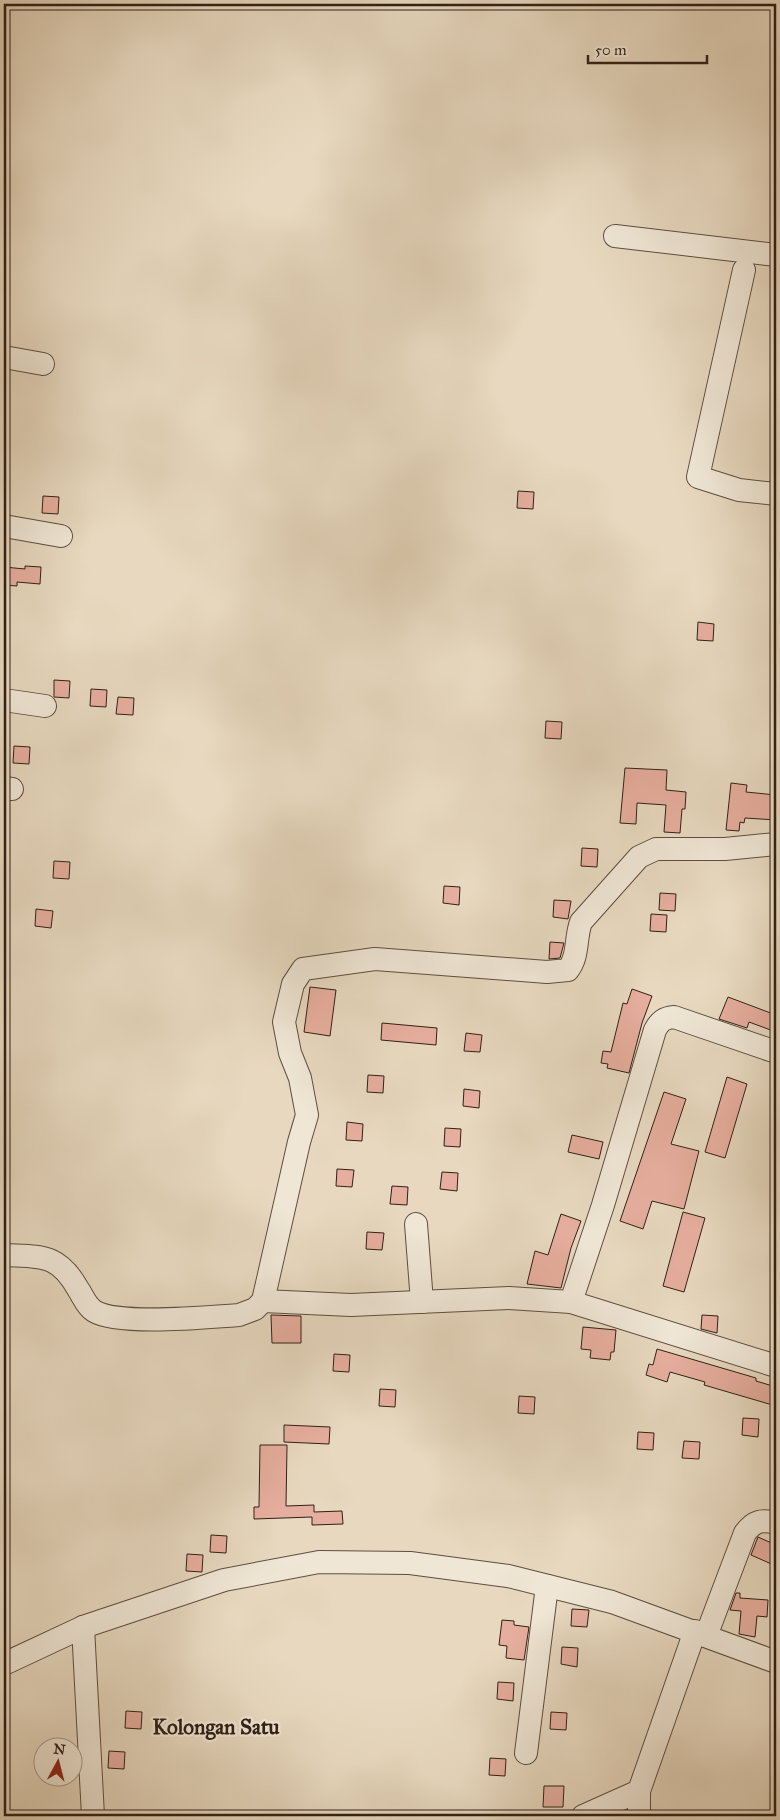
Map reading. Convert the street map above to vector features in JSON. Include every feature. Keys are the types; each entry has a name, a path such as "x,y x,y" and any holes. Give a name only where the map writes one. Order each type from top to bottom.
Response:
{"street":[{"path":"616,236 776,255"},
{"path":"744,270 698,477 739,490 776,494"},
{"path":"4,357 43,364"},
{"path":"4,526 61,536"},
{"path":"4,700 44,706"},
{"path":"4,1254 57,1262 65,1269 86,1304 94,1311 108,1316 130,1318 239,1315 256,1309 263,1301 298,1142 308,1115 284,1022 293,984 303,969 375,959 547,972 568,970 576,952 577,932 580,922 640,857 647,852 656,849 725,849 776,844"},
{"path":"571,1302 604,1205 660,1022 665,1018 682,1019 776,1052"},
{"path":"416,1224 422,1302"},
{"path":"263,1301 351,1305 509,1298 571,1302 776,1366"},
{"path":"639,1816 639,1791 701,1634 745,1533 751,1525 759,1521 776,1523"},
{"path":"4,1664 83,1627 224,1580 319,1562 410,1563 508,1576 612,1602 776,1662"},
{"path":"526,1753 547,1586"},
{"path":"83,1627 93,1816"},
{"path":"583,1816 639,1791"}],"building":[{"path":"518,491 534,492 533,509 517,508"},
{"path":"43,496 59,497 58,514 42,513"},
{"path":"25,566 41,567 40,584 17,582 17,586 4,585 4,567 25,569"},
{"path":"698,622 714,624 713,641 697,640"},
{"path":"54,680 70,681 69,698 54,697"},
{"path":"91,689 107,690 106,707 90,706"},
{"path":"118,697 134,698 133,715 116,714"},
{"path":"546,721 562,722 561,739 545,738"},
{"path":"14,746 30,747 29,764 13,763"},
{"path":"625,768 667,770 666,790 686,792 680,833 664,832 666,805 637,803 636,824 620,823"},
{"path":"731,783 747,785 746,792 776,795 776,820 745,818 744,823 740,822 739,831 726,830"},
{"path":"582,848 598,849 597,867 581,866"},
{"path":"54,861 70,862 69,879 53,878"},
{"path":"444,886 460,887 459,905 443,903"},
{"path":"660,893 676,894 675,911 659,910"},
{"path":"554,900 571,901 568,919 553,917"},
{"path":"36,909 53,911 51,928 35,926"},
{"path":"651,914 667,915 666,932 650,931"},
{"path":"550,942 564,943 560,958 549,959"},
{"path":"310,987 336,990 330,1036 304,1032"},
{"path":"632,989 652,996 642,1023 629,1073 607,1068 608,1064 601,1063 603,1051 611,1052 623,1003 627,1004"},
{"path":"728,997 776,1015 776,1032 749,1022 747,1028 719,1019"},
{"path":"382,1023 437,1028 436,1045 381,1040"},
{"path":"466,1033 482,1035 480,1052 464,1051"},
{"path":"368,1075 384,1076 383,1093 367,1092"},
{"path":"727,1077 747,1084 725,1158 705,1152"},
{"path":"464,1089 480,1091 479,1108 463,1106"},
{"path":"664,1092 686,1099 671,1144 699,1151 684,1209 652,1201 643,1229 620,1221"},
{"path":"347,1122 363,1124 362,1141 346,1140"},
{"path":"445,1128 461,1129 460,1147 444,1146"},
{"path":"572,1135 603,1142 599,1159 568,1152"},
{"path":"337,1169 354,1170 352,1187 336,1186"},
{"path":"442,1172 458,1173 457,1191 440,1189"},
{"path":"392,1186 408,1187 407,1205 390,1204"},
{"path":"683,1212 705,1218 684,1292 663,1286"},
{"path":"561,1214 581,1221 571,1248 561,1288 527,1284 535,1251 548,1255"},
{"path":"367,1232 384,1233 382,1250 366,1249"},
{"path":"271,1315 301,1316 301,1343 272,1343"},
{"path":"702,1315 718,1316 717,1333 701,1329"},
{"path":"583,1327 616,1330 614,1352 611,1352 610,1360 590,1358 591,1350 581,1349"},
{"path":"657,1349 756,1378 756,1381 776,1387 776,1406 704,1385 705,1382 670,1372 667,1382 646,1375 649,1364 653,1365"},
{"path":"334,1354 350,1355 349,1372 333,1371"},
{"path":"380,1389 396,1390 395,1407 379,1406"},
{"path":"519,1396 535,1397 534,1414 518,1413"},
{"path":"743,1418 759,1419 758,1437 742,1435"},
{"path":"284,1425 330,1427 329,1444 284,1442"},
{"path":"638,1432 654,1433 653,1450 637,1449"},
{"path":"684,1441 700,1442 699,1459 682,1458"},
{"path":"260,1445 287,1445 286,1506 314,1505 314,1512 342,1511 343,1524 312,1525 312,1517 254,1519 254,1507 259,1507"},
{"path":"211,1535 227,1536 226,1553 210,1552"},
{"path":"758,1537 776,1545 776,1566 751,1555"},
{"path":"187,1554 203,1555 202,1572 186,1571"},
{"path":"736,1593 740,1593 740,1598 768,1600 767,1617 757,1616 755,1637 739,1634 741,1611 730,1610"},
{"path":"572,1609 589,1610 587,1627 571,1626"},
{"path":"502,1620 514,1621 514,1625 529,1627 524,1660 506,1658 507,1646 499,1645"},
{"path":"562,1647 578,1648 577,1667 561,1664"},
{"path":"498,1682 514,1683 513,1701 497,1699"},
{"path":"126,1711 142,1712 141,1729 125,1728"},
{"path":"551,1712 567,1713 566,1730 550,1729"},
{"path":"109,1751 125,1752 124,1769 108,1768"},
{"path":"490,1758 506,1759 505,1776 489,1775"},
{"path":"544,1786 564,1786 563,1807 543,1807"}],"district":[{"name":"Kolongan Satu","path":"216,1727"}]}
